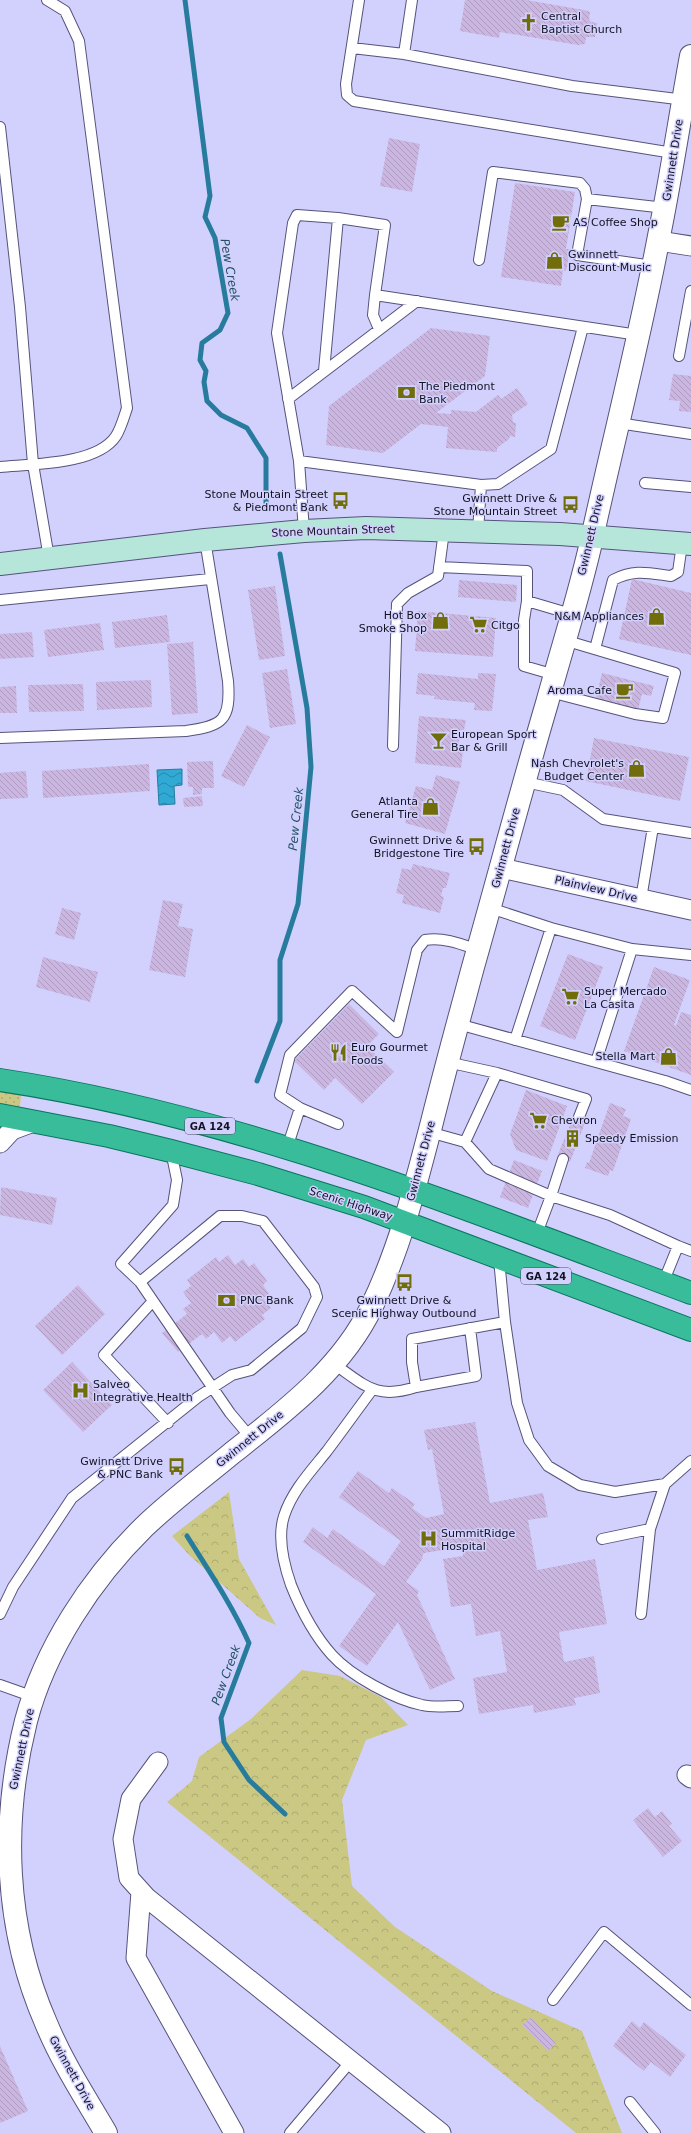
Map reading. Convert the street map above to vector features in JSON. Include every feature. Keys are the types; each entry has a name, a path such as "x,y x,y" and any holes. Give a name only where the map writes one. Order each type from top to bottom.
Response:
{"highway":[{"name":"GA 124","path":"0,1080 90,1097 167,1114 287,1148 380,1177 414,1191 691,1293"},
{"name":"Scenic Highway","path":"0,1115 36,1121 258,1174 404,1222 691,1330"}],"main road":[{"name":"Stone Mountain Street","path":"0,564 205,540 304,531 377,528 592,536 686,544"}],"street":[{"name":"Gwinnett Drive","path":"106,2133 61,2055 46,2024 30,1980 16,1922 10,1884 10,1832 14,1781 27,1717 34,1697 62,1636 83,1601 110,1564 148,1523 279,1416 334,1364 361,1327 374,1302 397,1245 414,1191 447,1062 592,536 653,266 673,154 687,100 691,56"},
{"path":"658,241 691,246"},
{"name":"Plainview Drive","path":"501,868 691,910"},
{"path":"0,1142 12,1130 36,1121"},
{"path":"158,1762 130,1799 124,1839 129,1878 141,1892 351,2061 429,2130"},
{"path":"141,1892 136,1958 234,2133"}],"lane":[{"path":"0,467 76,459 98,452 115,437 127,408 80,41 65,11 47,0"},
{"path":"359,0 346,84 347,95 354,102 673,154"},
{"path":"404,54 412,0"},
{"path":"352,48 404,54 572,86 687,100"},
{"path":"0,127 20,306 33,464 49,558"},
{"path":"479,260 493,172 580,183 585,189 587,199 577,255 653,266"},
{"path":"587,199 664,208"},
{"path":"304,531 299,461 277,333 293,223 297,215 338,218 385,225 373,315 379,329"},
{"path":"324,371 338,218"},
{"path":"679,356 691,291"},
{"path":"375,295 417,300 638,335"},
{"path":"288,399 417,300"},
{"path":"299,461 481,485 498,484 551,449 583,327"},
{"path":"618,423 691,434"},
{"path":"645,483 691,487"},
{"path":"478,532 481,485"},
{"path":"392,746 397,604 408,592 438,576 444,531"},
{"path":"0,738 186,731 208,728 219,723 230,702 205,540"},
{"path":"595,649 613,580 626,573 637,572 671,576 678,572 686,544"},
{"path":"439,567 527,571 527,601 524,620 524,666 552,683 635,714 663,718 675,673 564,640"},
{"path":"0,600 210,579"},
{"path":"527,601 571,614"},
{"path":"525,782 563,790 603,819 691,834"},
{"path":"641,899 653,827"},
{"path":"490,908 551,928 632,949 691,955"},
{"path":"515,1040 551,928"},
{"path":"338,1124 300,1108 280,1094 290,1055 352,991 397,1032 418,950 425,940 435,938 448,940 478,950"},
{"path":"596,1062 632,949"},
{"path":"458,1024 691,1090"},
{"path":"447,1062 497,1073 586,1099 579,1117"},
{"path":"465,1142 497,1073"},
{"path":"287,1148 300,1108"},
{"path":"429,1132 465,1142 489,1169 551,1196 610,1215 691,1251"},
{"path":"171,1152 177,1180 173,1205 121,1264 140,1282 213,1387 251,1438"},
{"path":"536,1236 563,1159"},
{"path":"0,1614 13,1587 72,1498 213,1387 232,1375 251,1370 302,1328 316,1297 314,1287 262,1221 227,1216 220,1216 140,1282"},
{"path":"663,1283 678,1246"},
{"path":"499,1259 505,1322 517,1403 529,1440 548,1466 580,1485 615,1492 665,1484 691,1462"},
{"path":"153,1301 104,1354 168,1423"},
{"path":"416,1386 412,1362 412,1339 505,1322"},
{"path":"334,1364 372,1390 398,1393 416,1386 476,1376 470,1328"},
{"path":"372,1390 304,1479 288,1506 283,1518 282,1536 286,1572 300,1607 314,1631 332,1655 344,1667 359,1677 392,1694 420,1705 437,1707 458,1706"},
{"path":"641,1614 650,1530 665,1484"},
{"path":"602,1539 650,1530"},
{"path":"0,1685 34,1697"},
{"path":"553,2000 604,1932 691,2004"},
{"path":"290,2133 351,2061"},
{"path":"630,2102 655,2133"}],"green space":[{"path":"0,1091 21,1095 20,1107 0,1103"},
{"path":"229,1492 239,1559 276,1625 260,1618 190,1556 172,1536"},
{"path":"302,1670 340,1676 381,1697 408,1725 366,1740 342,1800 352,1886 395,1927 492,1991 582,2031 622,2133 576,2133 167,1802 192,1781 199,1757 251,1719"}],"water":[{"path":"182,769 182,785 174,786 175,804 159,805 157,770"}],"building":[{"name":"Central Baptist Church","path":"465,0 526,0 584,10 590,12 589,19 591,22 597,23 595,37 586,37 585,44 578,45 500,32 499,38 460,31"},
{"path":"389,138 420,144 412,192 380,186"},
{"path":"515,183 575,192 566,249 570,249 566,271 563,270 561,286 501,277"},
{"name":"The Piedmont Bank","path":"431,328 490,336 485,376 436,413 451,414 451,410 476,412 498,395 501,399 517,388 528,404 512,415 513,422 516,423 515,437 510,436 509,439 497,448 497,452 446,448 448,427 421,424 383,453 326,445 329,406"},
{"path":"673,374 691,376 691,412 679,411 680,401 669,400"},
{"name":"N&M Appliances","path":"632,579 691,593 691,655 619,639"},
{"name":"Citgo","path":"459,580 517,585 516,602 458,597"},
{"path":"275,586 285,656 259,660 248,590"},
{"path":"418,611 496,618 493,657 415,651"},
{"path":"167,615 170,642 115,648 112,622"},
{"path":"100,623 104,650 48,657 44,630"},
{"path":"32,632 34,657 0,659 0,634"},
{"path":"193,642 198,713 172,715 167,644"},
{"path":"287,669 296,724 270,728 262,673"},
{"path":"418,673 478,679 478,673 496,674 492,711 474,710 475,703 434,699 435,696 416,694"},
{"name":"Aroma Cafe","path":"602,673 654,686 651,696 642,694 638,710 596,699"},
{"path":"151,680 152,707 97,710 96,682"},
{"path":"83,684 84,711 29,712 28,685"},
{"path":"16,686 17,713 0,713 0,687"},
{"name":"European Sport Bar & Grill","path":"419,716 466,720 464,730 460,730 458,750 463,751 461,768 415,763"},
{"path":"247,725 270,737 244,787 221,776"},
{"name":"Nash Chevrolet's Budget Center","path":"594,738 689,757 680,801 586,781"},
{"path":"213,761 214,788 202,788 202,794 193,795 193,787 188,787 187,762"},
{"path":"149,764 150,791 43,798 42,771"},
{"path":"26,771 28,798 0,799 0,773"},
{"name":"Atlanta General Tire","path":"436,775 460,782 445,834 405,823 416,786 432,790"},
{"path":"202,796 203,806 184,807 183,798"},
{"path":"413,864 450,873 446,888 443,888 441,896 444,897 440,913 402,903 404,895 396,893 402,868 411,870"},
{"path":"163,900 183,904 178,926 193,929 185,977 149,970"},
{"path":"62,908 81,913 74,940 55,934"},
{"name":"Super Mercado La Casita","path":"568,954 603,967 575,1040 540,1026"},
{"path":"43,957 98,972 90,1002 36,987"},
{"path":"654,967 690,980 674,1025 676,1026 681,1012 691,1015 691,1075 624,1051"},
{"name":"Euro Gourmet Foods","path":"349,1004 379,1034 367,1046 394,1072 362,1104 335,1078 324,1090 294,1061"},
{"name":"Chevron","path":"526,1090 567,1106 547,1161 516,1150 510,1134"},
{"path":"610,1103 626,1109 623,1116 631,1119 613,1171 610,1170 608,1176 585,1168 587,1162 589,1163"},
{"name":"Speedy Emission","path":"574,1115 586,1120 570,1162 557,1157"},
{"path":"514,1160 542,1171 528,1208 500,1197"},
{"path":"1,1187 57,1198 52,1225 0,1215"},
{"name":"PNC Bank","path":"228,1255 235,1265 243,1259 249,1267 254,1263 267,1281 263,1285 269,1294 263,1298 271,1308 262,1315 265,1319 235,1342 230,1336 222,1343 214,1332 206,1339 202,1334 178,1352 162,1333 187,1314 183,1309 191,1303 183,1292 191,1286 187,1280 216,1257 219,1262"},
{"path":"78,1285 105,1314 62,1355 35,1326"},
{"path":"72,1362 112,1405 83,1432 43,1390"},
{"path":"475,1422 490,1503 543,1493 548,1517 528,1520 537,1570 595,1559 607,1624 559,1632 564,1662 594,1656 600,1693 574,1698 576,1705 534,1713 533,1705 479,1714 473,1678 507,1672 500,1631 476,1636 471,1604 451,1607 443,1559 463,1556 462,1547 424,1553 423,1558 406,1582 419,1591 417,1595 455,1679 430,1690 398,1622 367,1666 339,1646 376,1594 303,1542 313,1527 327,1538 333,1529 384,1566 401,1541 339,1497 358,1471 389,1493 392,1488 415,1504 412,1508 426,1518 444,1514 432,1449 428,1450 424,1430"},
{"path":"648,1808 655,1817 662,1811 672,1824 669,1826 682,1841 663,1857 633,1820"},
{"path":"531,2017 556,2043 548,2051 522,2025"},
{"path":"632,2021 640,2028 644,2022 686,2055 670,2077 651,2062 644,2071 613,2046"},
{"path":"0,2046 28,2111 0,2123"}],"waterway":[{"name":"Pew Creek","path":"185,0 210,196 205,217 215,238 228,313 220,330 202,343 200,360 206,371 204,382 207,401 221,415 247,428 266,458 266,508"},
{"name":"Pew Creek","path":"257,1081 280,1021 280,960 298,904 311,767 307,708 280,554"},
{"name":"Pew Creek","path":"187,1536 228,1602 249,1643 221,1718 224,1742 249,1780 285,1814"}],"place":[{"name":"Central Baptist Church","path":"528,22"},
{"name":"AS Coffee Shop","path":"560,222"},
{"name":"Gwinnett Discount Music","path":"555,260"},
{"name":"The Piedmont Bank","path":"406,392"},
{"name":"Stone Mountain Street & Piedmont Bank","path":"341,500"},
{"name":"Gwinnett Drive & Stone Mountain Street","path":"570,504"},
{"name":"N&M Appliances","path":"657,616"},
{"name":"Hot Box Smoke Shop","path":"440,621"},
{"name":"Citgo","path":"478,625"},
{"name":"Aroma Cafe","path":"625,690"},
{"name":"European Sport Bar & Grill","path":"438,740"},
{"name":"Nash Chevrolet's Budget Center","path":"637,769"},
{"name":"Atlanta General Tire","path":"431,807"},
{"name":"Gwinnett Drive & Bridgestone Tire","path":"477,846"},
{"name":"Super Mercado La Casita","path":"571,997"},
{"name":"Euro Gourmet Foods","path":"338,1053"},
{"name":"Stella Mart","path":"668,1056"},
{"name":"Chevron","path":"538,1120"},
{"name":"Speedy Emission","path":"572,1138"},
{"name":"Gwinnett Drive & Scenic Highway Outbound","path":"404,1282"},
{"name":"PNC Bank","path":"227,1300"},
{"name":"Salveo Integrative Health","path":"80,1390"},
{"name":"Gwinnett Drive & PNC Bank","path":"176,1467"},
{"name":"SummitRidge Hospital","path":"428,1539"}]}
